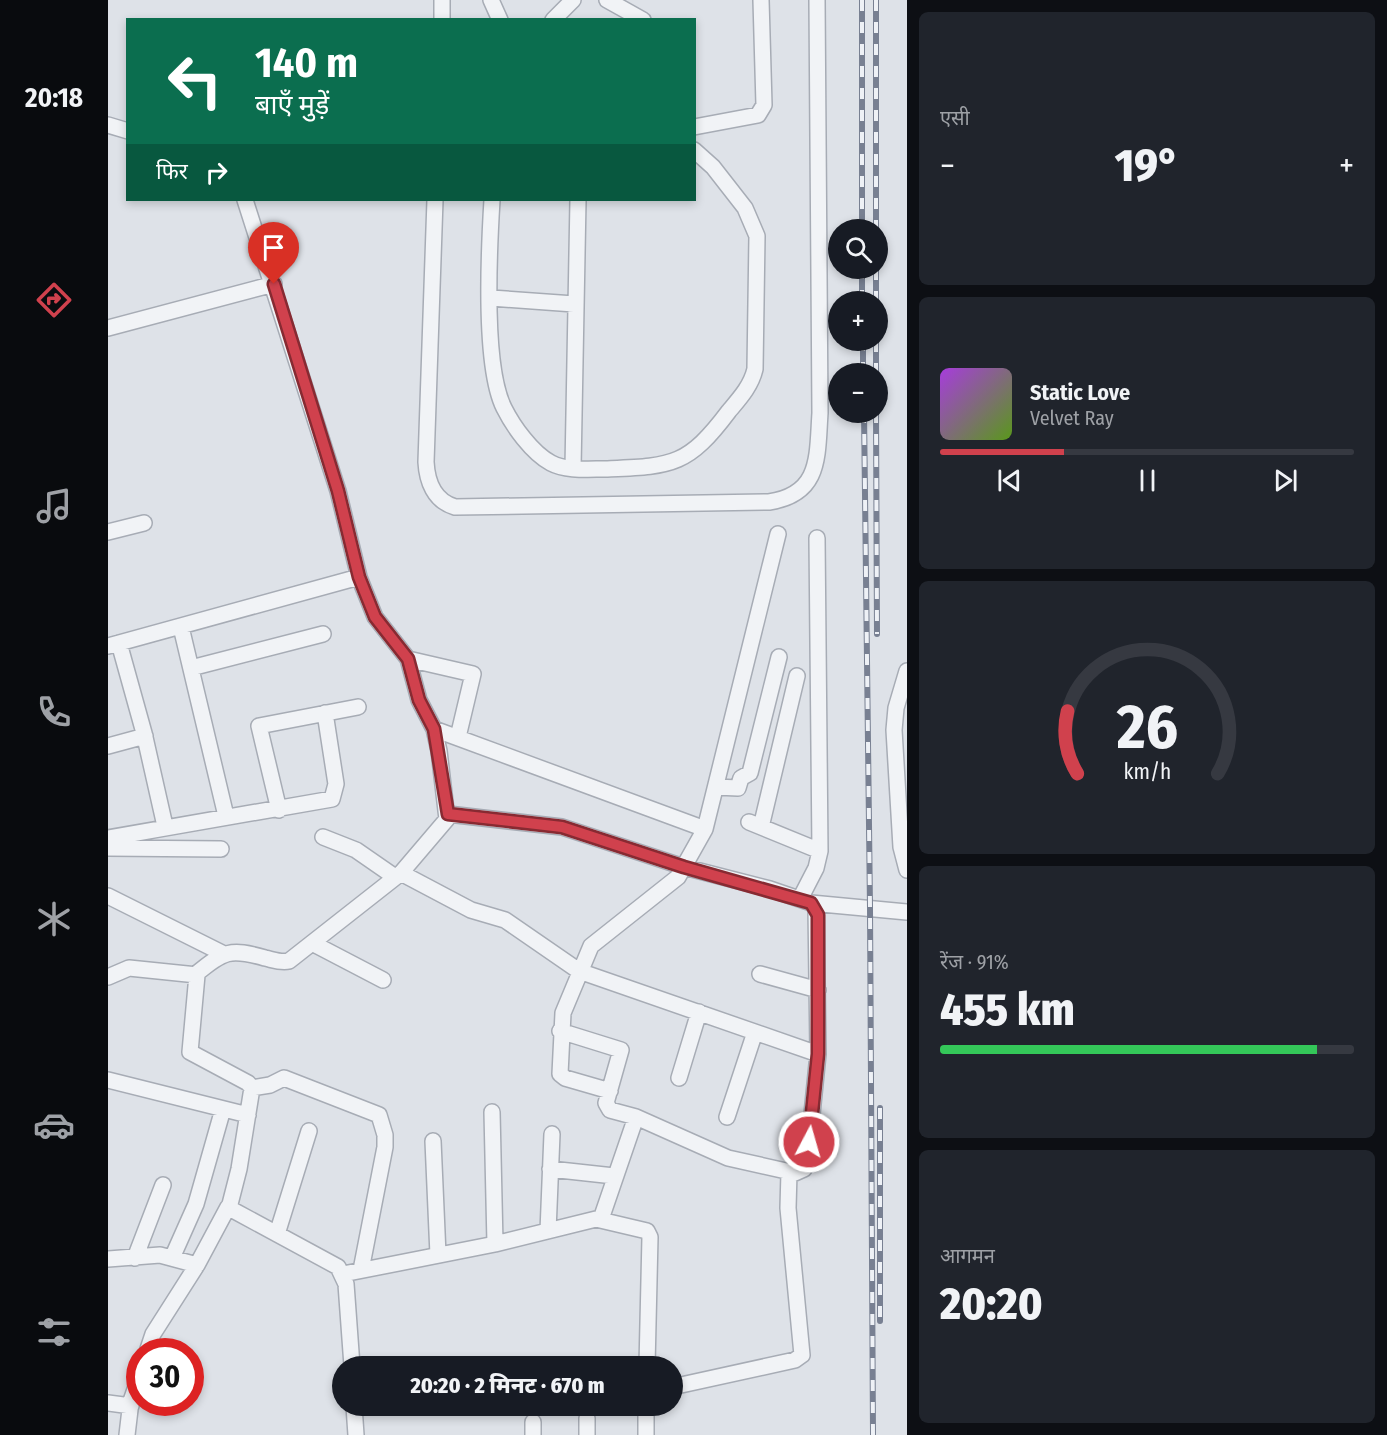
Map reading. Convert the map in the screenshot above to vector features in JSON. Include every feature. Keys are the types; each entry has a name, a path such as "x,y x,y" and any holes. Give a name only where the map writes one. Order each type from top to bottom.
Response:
{"street":[{"path":"442,0 442,18"},
{"path":"491,0 499,18"},
{"path":"555,18 573,0"},
{"path":"607,0 639,18"},
{"path":"696,127 758,115 762,111 765,105 761,0"},
{"path":"435,201 426,462 431,486 443,501 455,507 608,506 769,502 789,499 806,486 811,476 820,413 817,0"},
{"path":"108,125 126,130"},
{"path":"492,201 492,354 495,385 513,424 542,456 561,467 652,467 684,459 709,438 750,385 754,375 758,296 757,236 745,208 713,167 696,152"},
{"path":"108,977 129,968 196,974 222,954 240,951 284,962 314,944 398,875 441,829 448,814 434,729 419,700 408,659 375,617 359,577 338,491 274,284 245,201"},
{"path":"573,468 574,304 578,201"},
{"path":"108,328 274,284"},
{"path":"491,298 574,304"},
{"path":"108,532 144,523"},
{"path":"610,1091 562,1076 560,1031 563,1013 579,971 595,941 678,877 705,829 778,534"},
{"path":"805,901 820,851 817,538"},
{"path":"165,826 145,736 114,645 359,577"},
{"path":"181,627 226,816"},
{"path":"191,668 323,634"},
{"path":"716,787 738,788 741,778 750,773 779,657"},
{"path":"408,659 473,674 458,737"},
{"path":"907,671 896,708 894,730 901,847 907,870"},
{"path":"797,676 755,824 820,851"},
{"path":"279,810 260,726 358,707"},
{"path":"108,838 165,826 279,810 329,800 334,796 334,762 325,713"},
{"path":"434,729 705,829"},
{"path":"108,746 145,736"},
{"path":"448,814 562,827 684,867 805,901 907,912"},
{"path":"323,837 356,850 398,875 471,910 505,920 579,971 818,1054"},
{"path":"108,848 221,849"},
{"path":"108,896 222,954"},
{"path":"560,1031 620,1048 622,1054 606,1103 608,1108 636,1117 728,1158 795,1173 804,1169 807,1164 818,1054 818,915 805,901"},
{"path":"314,944 383,980"},
{"path":"152,1338 197,1265 228,1207 239,1169 252,1088 250,1084 190,1052 196,974"},
{"path":"760,974 818,990"},
{"path":"679,1078 699,1012"},
{"path":"727,1117 755,1032"},
{"path":"252,1088 270,1085 284,1078 379,1115 385,1135 385,1147 362,1270"},
{"path":"108,1080 248,1115"},
{"path":"172,1258 196,1204 223,1109"},
{"path":"492,1112 495,1244"},
{"path":"601,1219 636,1117"},
{"path":"277,1234 309,1131"},
{"path":"548,1231 552,1134"},
{"path":"433,1141 438,1255"},
{"path":"550,1169 615,1176"},
{"path":"683,1385 795,1360 802,1354 789,1208 789,1172"},
{"path":"135,1258 163,1185"},
{"path":"228,1207 338,1267 343,1274 351,1356"},
{"path":"343,1274 495,1244 601,1219 646,1231 650,1237 647,1356"},
{"path":"108,1259 160,1255 197,1265"},
{"path":"108,1402 126,1405"},
{"path":"127,1435 129,1416"},
{"path":"355,1416 356,1435"},
{"path":"646,1416 646,1435"},
{"path":"587,1419 587,1435"}],"railway":[{"path":"862,0 862,219"},
{"path":"876,0 876,219"},
{"path":"862,279 862,291"},
{"path":"876,279 876,291"},
{"path":"863,351 863,363"},
{"path":"876,351 876,363"},
{"path":"864,423 873,1435"},
{"path":"876,423 877,634"},
{"path":"880,1108 880,1321"}],"route":[{"path":"274,284 338,491 359,577 379,625 408,659 419,700 434,729 440,751 448,814 562,827 684,867 770,889 811,903 818,915 818,1054 809,1142"}]}
